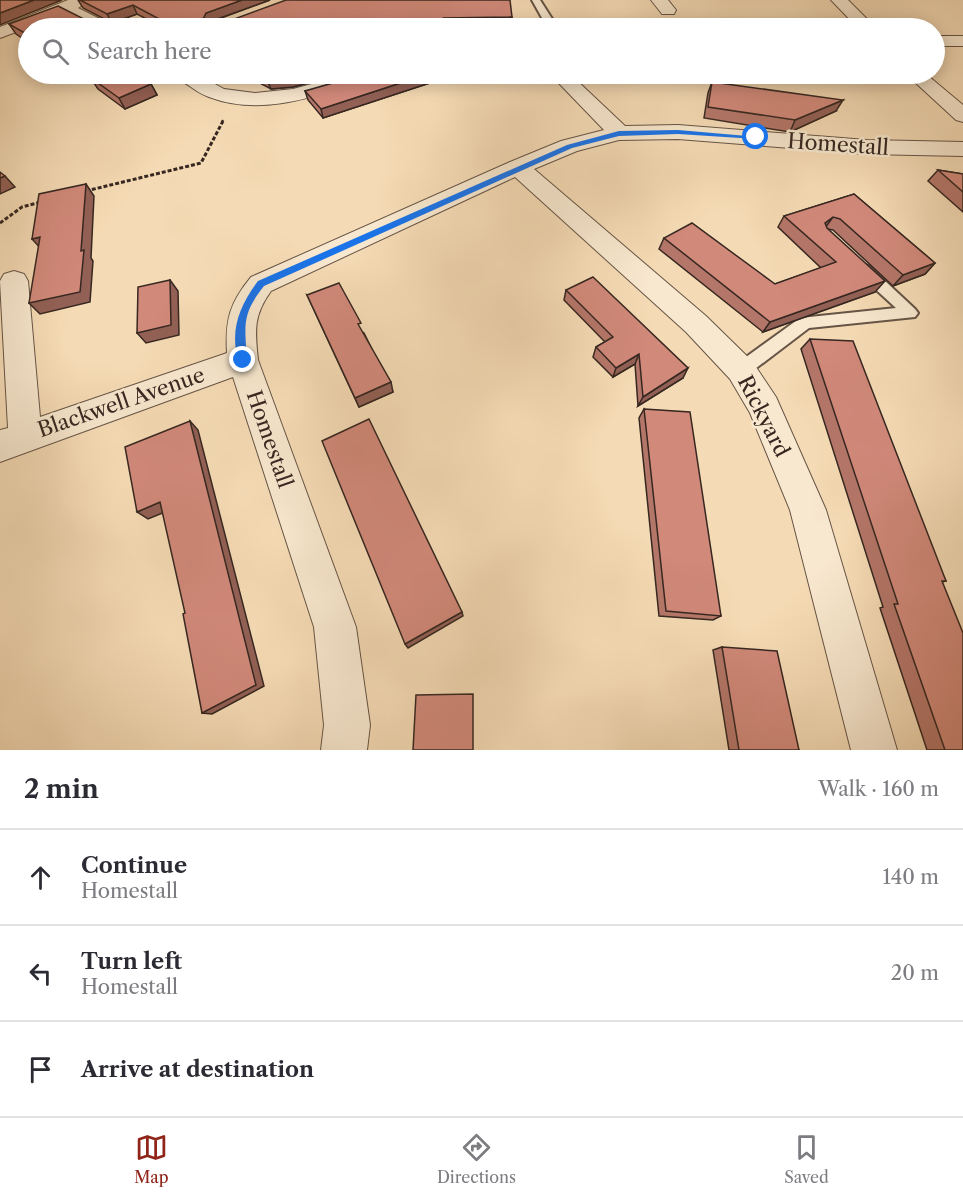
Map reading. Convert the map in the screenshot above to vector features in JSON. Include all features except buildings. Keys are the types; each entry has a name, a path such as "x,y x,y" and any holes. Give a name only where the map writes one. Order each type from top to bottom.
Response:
{"street":[{"path":"37,18 83,0"},
{"path":"839,0 857,18"},
{"path":"64,7 85,18"},
{"path":"0,33 18,26"},
{"path":"945,41 963,41"},
{"path":"201,84 215,92 237,98 283,98 333,84"},
{"path":"569,84 619,134"},
{"path":"926,84 963,117"},
{"name":"Homestall","path":"344,750 347,725 335,627 243,360 240,321 248,301 261,284 518,167 569,146 619,134 678,132 867,147 963,149"},
{"name":"Rickyard","path":"518,167 696,324 741,370 764,407 808,510 874,750"},
{"path":"13,440 14,280"},
{"name":"Blackwell Avenue","path":"13,440 243,360"}],"lane":[{"path":"537,0 548,18"},
{"path":"741,370 806,322 910,313 851,258"}],"path":[{"path":"78,193 201,163 226,112 237,98"},
{"path":"0,223 22,207 44,201"}],"route":[{"path":"243,360 240,321 248,301 261,284 298,265 518,167 569,146 619,134 678,132 756,137"}]}
